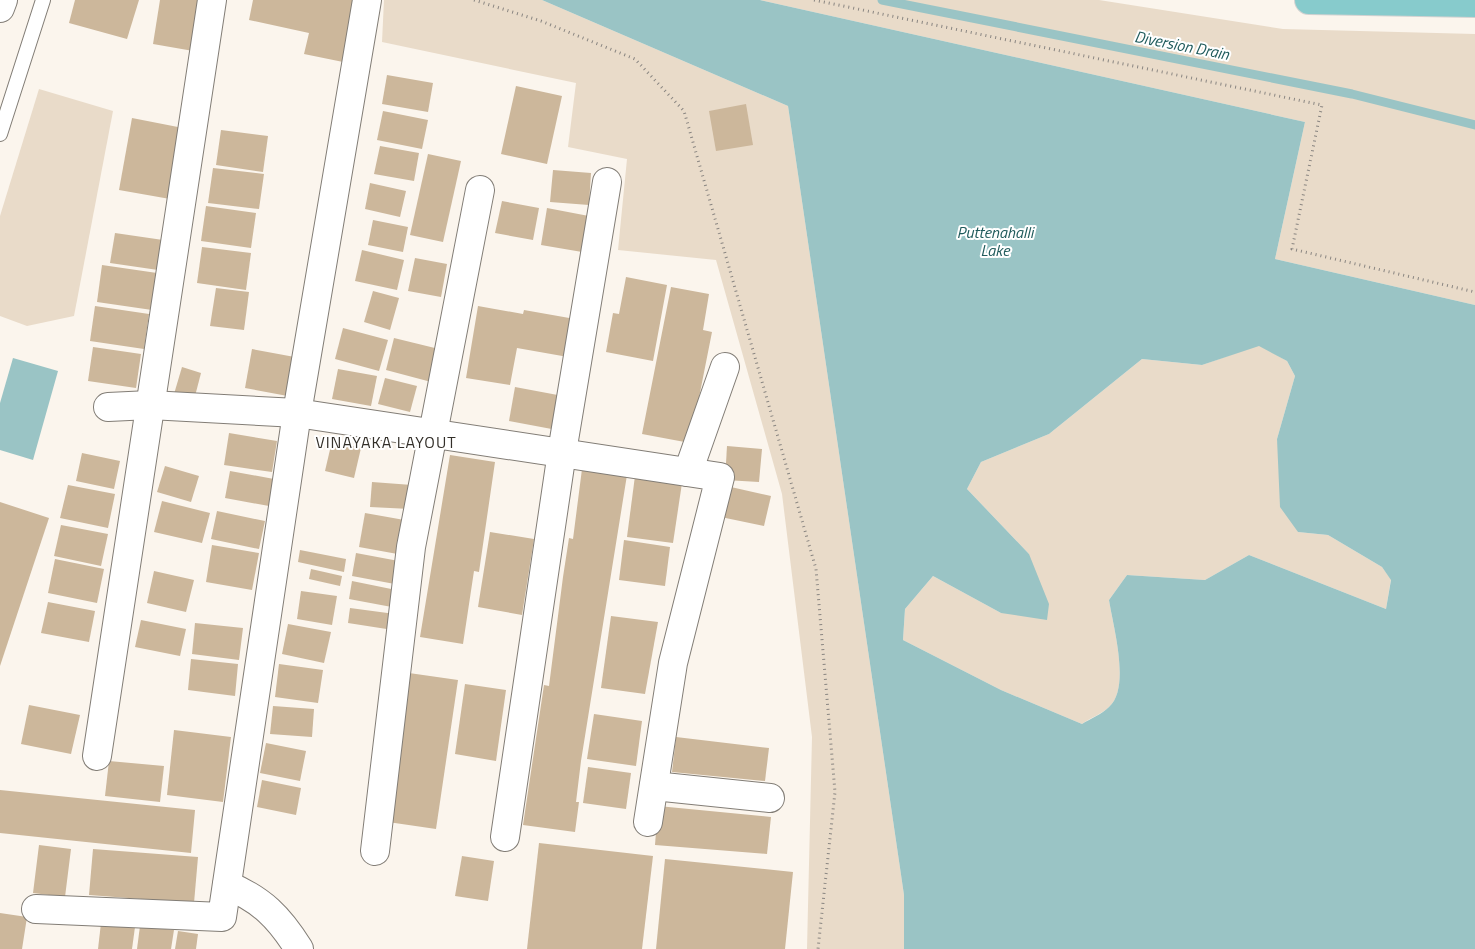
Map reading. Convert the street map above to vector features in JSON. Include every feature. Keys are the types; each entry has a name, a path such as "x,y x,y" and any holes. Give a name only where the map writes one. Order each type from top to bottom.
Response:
{"main road":[{"path":"1309,0 1475,3"}],"street":[{"path":"0,8 3,0"},
{"path":"98,756 212,0"},
{"path":"36,909 222,917 297,413 368,0"},
{"path":"505,837 562,452 607,182"},
{"path":"374,851 411,547 480,190"},
{"path":"688,472 725,367"},
{"path":"108,407 150,405 297,413 433,432 720,477 673,663 648,822"},
{"path":"654,786 770,798"},
{"path":"226,886 248,894 283,923 299,949"}],"lane":[{"path":"0,134 43,0"}],"path":[{"path":"474,0 541,21 635,59 684,111 816,569 834,792 818,949"},
{"path":"814,0 1322,105 1292,249 1475,292"}],"shaded area":[{"path":"384,0 542,0 788,106 904,895 904,949 807,949 812,737 782,494 716,260 618,250 627,159 568,147 576,83 382,42"},
{"path":"760,0 1099,0 1283,29 1475,34 1475,305 1275,259 1305,122"},
{"path":"39,89 113,111 74,316 27,326 0,316 0,216"},
{"path":"1259,345 1287,361 1295,376 1277,439 1298,532 1328,535 1382,567 1391,579 1386,609 1249,555 1205,580 1127,575 1109,600 1119,656 1119,686 1115,698 1109,707 1082,724 1001,690 903,640 905,609 933,576 1001,613 1029,554 967,489 981,462 1049,434 1142,359 1202,365"}],"water":[{"name":"Puttenahalli Lake","path":"542,0 760,0 1305,122 1275,259 1475,305 1475,949 904,949 904,895 788,106","holes":["1259,346 1287,361 1295,376 1277,439 1280,507 1298,532 1328,535 1382,567 1391,580 1386,609 1249,555 1205,580 1127,575 1109,600 1119,656 1119,686 1115,698 1109,707 1082,724 1001,690 903,640 905,609 933,576 1001,613 1047,620 1049,604 1029,554 967,489 981,462 1049,434 1142,359 1202,365"]},
{"path":"13,358 58,371 33,460 0,450 0,403"}],"building":[{"path":"75,0 139,0 127,39 69,23"},
{"path":"160,0 208,0 199,52 153,44"},
{"path":"253,0 362,0 348,63 304,54 309,33 249,20"},
{"path":"387,75 433,83 428,112 382,104"},
{"path":"516,86 562,96 547,164 501,154"},
{"path":"746,104 753,145 716,151 709,111"},
{"path":"383,111 428,120 422,149 377,140"},
{"path":"132,118 183,128 170,199 119,190"},
{"path":"221,130 268,136 263,172 216,165"},
{"path":"380,146 419,153 414,181 374,174"},
{"path":"428,154 461,161 443,242 410,235"},
{"path":"213,168 264,174 259,209 208,203"},
{"path":"553,170 591,173 589,205 550,202"},
{"path":"370,183 406,191 400,217 365,209"},
{"path":"502,201 539,208 533,240 495,233"},
{"path":"206,206 256,213 251,248 201,241"},
{"path":"547,208 594,217 588,253 541,245"},
{"path":"373,220 408,227 403,252 368,245"},
{"path":"115,233 163,240 158,270 110,263"},
{"path":"202,247 251,253 246,290 197,283"},
{"path":"362,250 404,260 397,290 355,281"},
{"path":"415,258 447,264 441,297 408,291"},
{"path":"102,265 157,273 152,310 97,302"},
{"path":"626,277 667,285 653,361 606,352 613,313 619,314"},
{"path":"671,287 709,294 703,330 712,332 690,443 642,434"},
{"path":"216,288 249,292 244,330 210,326"},
{"path":"373,291 399,298 390,330 364,322"},
{"path":"95,306 149,314 144,349 90,341"},
{"path":"478,306 523,314 524,310 575,319 568,357 517,348 510,385 466,378"},
{"path":"343,328 388,340 379,371 335,359"},
{"path":"394,338 443,350 435,383 386,370"},
{"path":"93,347 141,354 136,388 88,381"},
{"path":"252,349 300,358 293,397 245,388"},
{"path":"182,367 201,373 194,400 174,394"},
{"path":"338,369 377,376 371,406 332,399"},
{"path":"385,378 417,386 410,412 378,404"},
{"path":"515,387 563,396 557,430 509,421"},
{"path":"229,433 277,441 272,472 224,465"},
{"path":"332,441 361,448 354,478 325,471"},
{"path":"727,446 762,449 759,482 725,480"},
{"path":"82,453 120,461 114,489 76,481"},
{"path":"450,455 495,462 479,572 474,571 463,644 420,637"},
{"path":"165,466 199,476 191,502 157,492"},
{"path":"582,469 627,475 581,761 576,802 579,802 575,832 523,825 544,685 549,686 563,577 569,538 573,539"},
{"path":"230,471 274,479 269,506 225,498"},
{"path":"635,476 682,483 673,543 627,537"},
{"path":"372,482 412,485 410,509 370,507"},
{"path":"68,485 115,494 108,528 60,518"},
{"path":"722,485 771,496 764,526 716,516"},
{"path":"162,501 210,513 202,543 154,532"},
{"path":"0,502 49,518 0,666"},
{"path":"217,511 265,521 259,549 211,539"},
{"path":"365,513 410,521 403,555 359,547"},
{"path":"61,525 108,534 101,566 54,556"},
{"path":"490,532 534,539 522,615 478,607"},
{"path":"624,540 670,547 665,586 619,580"},
{"path":"212,545 259,553 252,590 206,582"},
{"path":"300,550 346,559 344,572 298,562"},
{"path":"356,553 404,562 400,585 352,576"},
{"path":"55,559 104,569 97,603 48,593"},
{"path":"311,569 342,576 340,586 309,579"},
{"path":"154,571 194,580 186,612 147,603"},
{"path":"352,581 401,591 397,608 349,599"},
{"path":"301,591 337,596 332,625 297,619"},
{"path":"48,602 95,611 89,642 41,633"},
{"path":"350,608 395,614 393,630 348,623"},
{"path":"611,616 658,622 645,694 601,688"},
{"path":"141,620 186,629 180,656 135,647"},
{"path":"195,623 243,628 239,660 192,654"},
{"path":"288,624 331,632 324,663 282,654"},
{"path":"191,659 238,664 235,696 188,690"},
{"path":"279,664 323,670 318,703 275,697"},
{"path":"409,673 458,680 436,829 388,822"},
{"path":"465,684 506,690 496,761 455,754"},
{"path":"29,705 80,715 71,754 21,744"},
{"path":"273,706 314,709 312,737 270,734"},
{"path":"594,714 642,721 636,766 587,759"},
{"path":"174,730 231,737 223,802 167,795"},
{"path":"676,737 769,748 765,781 672,772"},
{"path":"266,743 306,751 300,781 260,773"},
{"path":"109,761 164,766 160,802 105,796"},
{"path":"588,767 631,773 626,809 583,803"},
{"path":"262,780 301,788 296,815 257,807"},
{"path":"0,790 195,810 191,853 0,833"},
{"path":"658,806 771,817 767,854 655,845"},
{"path":"539,843 653,856 642,949 527,949"},
{"path":"39,845 71,849 65,897 33,893"},
{"path":"93,849 198,857 194,903 89,895"},
{"path":"462,856 494,861 488,901 455,896"},
{"path":"665,859 793,872 785,949 656,949"},
{"path":"0,913 27,917 22,949 0,949"},
{"path":"101,923 135,927 132,949 98,949"},
{"path":"140,926 174,930 171,949 137,949"},
{"path":"178,931 198,934 196,949 175,949"}],"waterway":[{"name":"Diversion Drain","path":"882,0 1352,94 1475,125"}],"district":[{"name":"VINAYAKA LAYOUT","path":"386,442"}]}
